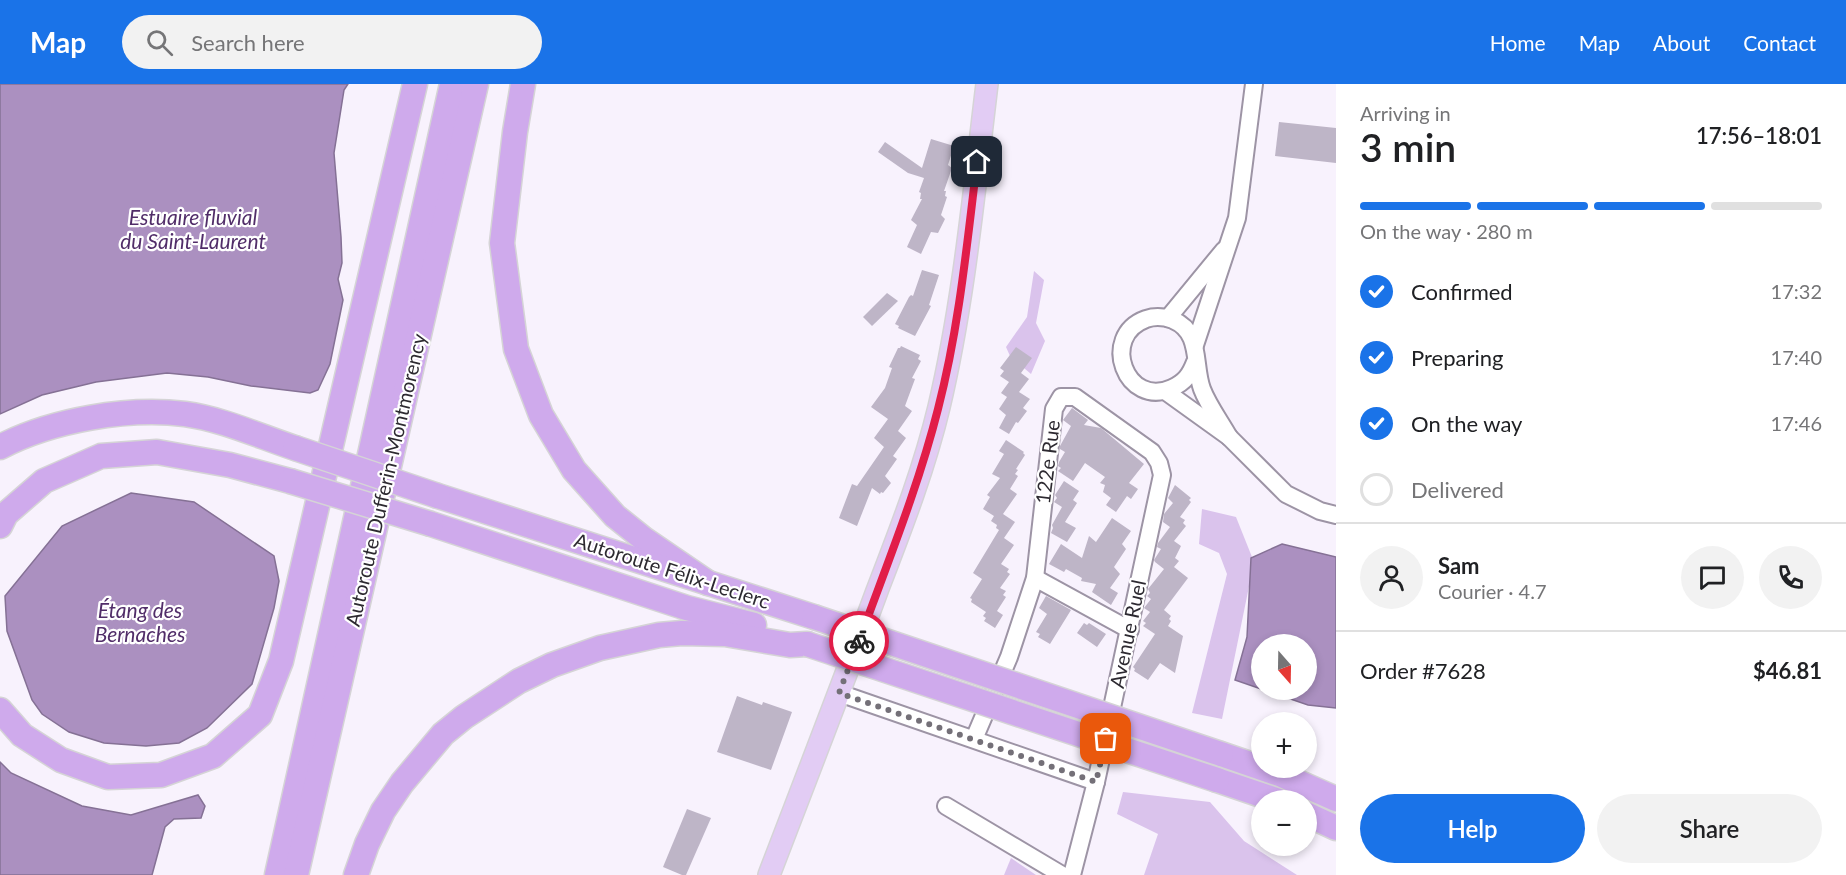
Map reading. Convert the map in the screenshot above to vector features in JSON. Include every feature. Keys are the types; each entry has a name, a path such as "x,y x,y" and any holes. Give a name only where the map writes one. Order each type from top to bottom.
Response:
{"highway":[{"path":"0,710 22,735 61,760 108,777 161,775 213,756 260,715 281,661 415,84"},
{"name":"Autoroute Dufferin-Montmorency","path":"277,875 452,84"},
{"name":"Autoroute Dufferin-Montmorency","path":"296,875 476,84"},
{"path":"523,84 502,243 516,349 541,415 574,470 615,516 645,540 708,583"},
{"name":"Autoroute Félix-Leclerc","path":"0,447 11,441 75,420 102,416 158,412 206,418 438,496 814,617 1221,754 1282,775 1336,799"},
{"path":"0,526 6,514 44,481 101,456 157,452 230,465 431,524 687,608 763,627 807,644 1251,792"},
{"path":"356,875 367,844 383,811 443,734 464,717 519,681 552,665 600,648 659,635 725,634 790,645 807,644"},
{"path":"1317,819 1336,828"}],"main road":[{"path":"769,875 914,491 939,407 957,315 987,84"}],"street":[{"path":"1229,437 1202,389 1195,345 1237,218 1254,84"},
{"path":"1168,318 1228,245"},
{"path":"1195,345 1185,328 1168,318 1148,318 1131,329 1125,337 1121,357 1123,367 1134,384 1154,392 1165,392 1182,384 1191,374 1196,362"},
{"path":"1165,392 1229,437 1286,494 1320,511 1336,515"},
{"name":"122e Rue","path":"974,738 1009,657 1035,578 1054,409 1061,397 1075,397 1152,453 1159,463"},
{"name":"Avenue Ruel","path":"1072,875 1096,782 1130,630 1162,475 1159,463"},
{"path":"1035,578 1130,630"},
{"path":"839,693 1096,782"},
{"path":"946,806 1062,875"}],"shaded area":[{"path":"1034,271 1044,280 1036,323 1045,341 1031,374 1010,356 1006,347 1027,317"},
{"path":"1202,509 1236,517 1254,562 1222,719 1192,713 1227,574 1219,553 1199,544"},
{"path":"1123,792 1210,802 1244,841 1251,845 1251,856 1267,856 1297,875 1144,875 1158,834 1117,814"},
{"path":"1011,858 1036,875 1004,875"}],"water":[{"name":"Estuaire fluvial du Saint-Laurent","path":"0,84 348,84 344,90 334,153 342,263 338,279 343,300 330,364 318,390 310,393 167,373 96,382 42,395 0,414"},
{"name":"Étang des Bernaches","path":"131,493 194,502 274,556 279,581 274,608 252,684 207,728 179,743 146,746 104,743 69,732 42,714 32,700 7,631 5,596 62,526"},
{"path":"1282,544 1336,557 1336,708 1308,705 1293,700 1317,700 1317,634 1251,634 1251,686 1235,680 1247,637 1251,558"},
{"path":"0,762 11,773 82,806 131,815 198,795 205,806 201,818 174,819 165,827 152,875 0,875"}],"building":[{"path":"1279,122 1336,128 1336,163 1275,156"},
{"path":"931,139 954,146 948,165 952,168 944,191 947,197 941,215 945,219 938,233 931,232 921,254 907,247 917,225 911,220 922,199 920,199 921,193 919,192 924,178 908,173 878,152 885,142 922,168"},
{"path":"922,270 939,275 929,305 931,306 915,336 898,328 899,326 895,324 909,297 913,296"},
{"path":"887,293 898,301 872,326 863,317"},
{"path":"901,346 920,355 918,359 921,361 912,378 915,379 905,406 912,411 898,431 906,438 893,456 897,459 885,476 891,483 880,494 872,488 857,526 839,518 852,484 857,486 884,447 874,438 888,419 871,407 885,388 892,368 889,367"},
{"path":"1016,347 1032,358 1021,373 1029,379 1019,392 1030,399 1023,408 1027,411 1018,423 1016,422 1009,434 999,428 1006,415 999,409 1007,397 1001,393 1009,382 1000,376 1004,371 1000,368"},
{"path":"1072,408 1088,420 1084,425 1101,428 1144,464 1129,483 1138,489 1131,499 1127,496 1116,512 1106,505 1111,498 1103,492 1105,485 1100,483 1105,477 1085,463 1073,481 1058,471 1061,468 1058,466 1059,462 1065,452 1060,449 1060,446 1071,426 1063,420"},
{"path":"1006,440 1025,455 1016,469 1018,470 1015,474 1018,476 1010,489 1017,494 1003,514 1015,522 1004,538 1014,545 1001,564 1009,569 1007,572 1010,574 1000,588 1006,591 1003,595 1006,597 997,611 1003,615 995,628 984,621 986,618 983,616 986,612 971,602 970,598 982,579 973,573 999,530 996,528 997,525 991,521 994,516 983,509 990,497 987,495 1000,478 992,474 1004,454 999,451"},
{"path":"1064,481 1079,491 1073,500 1077,503 1065,522 1076,528 1067,542 1051,533 1052,525 1062,507 1054,502 1057,498 1055,495"},
{"path":"1175,485 1191,498 1189,500 1191,502 1180,517 1185,520 1183,523 1186,526 1174,541 1181,546 1175,558 1179,561 1174,567 1188,578 1164,610 1171,616 1168,626 1183,636 1175,673 1160,663 1148,680 1134,671 1133,667 1155,634 1143,626 1146,623 1143,621 1150,612 1144,608 1151,599 1147,596 1150,593 1148,589 1164,569 1154,560 1161,549 1157,547 1158,543 1170,527 1163,522 1164,514 1173,503 1168,498"},
{"path":"1112,518 1131,531 1122,544 1126,549 1114,567 1120,574 1110,588 1118,593 1111,605 1092,592 1096,584 1081,581 1082,578 1066,569 1064,572 1049,564 1061,544 1082,558 1089,536 1096,542"},
{"path":"1046,596 1071,610 1050,644 1038,637 1040,634 1036,632 1047,614 1039,608"},
{"path":"1084,623 1087,625 1089,623 1106,634 1097,647 1077,633"},
{"path":"737,696 792,712 771,770 717,752"},
{"path":"687,809 711,818 686,875 682,875 663,867"}],"way so far":[{"path":"859,641 839,693 937,725 1096,782 1106,739"}],"route":[{"path":"859,641 914,491 939,407 957,315 977,162"}]}
